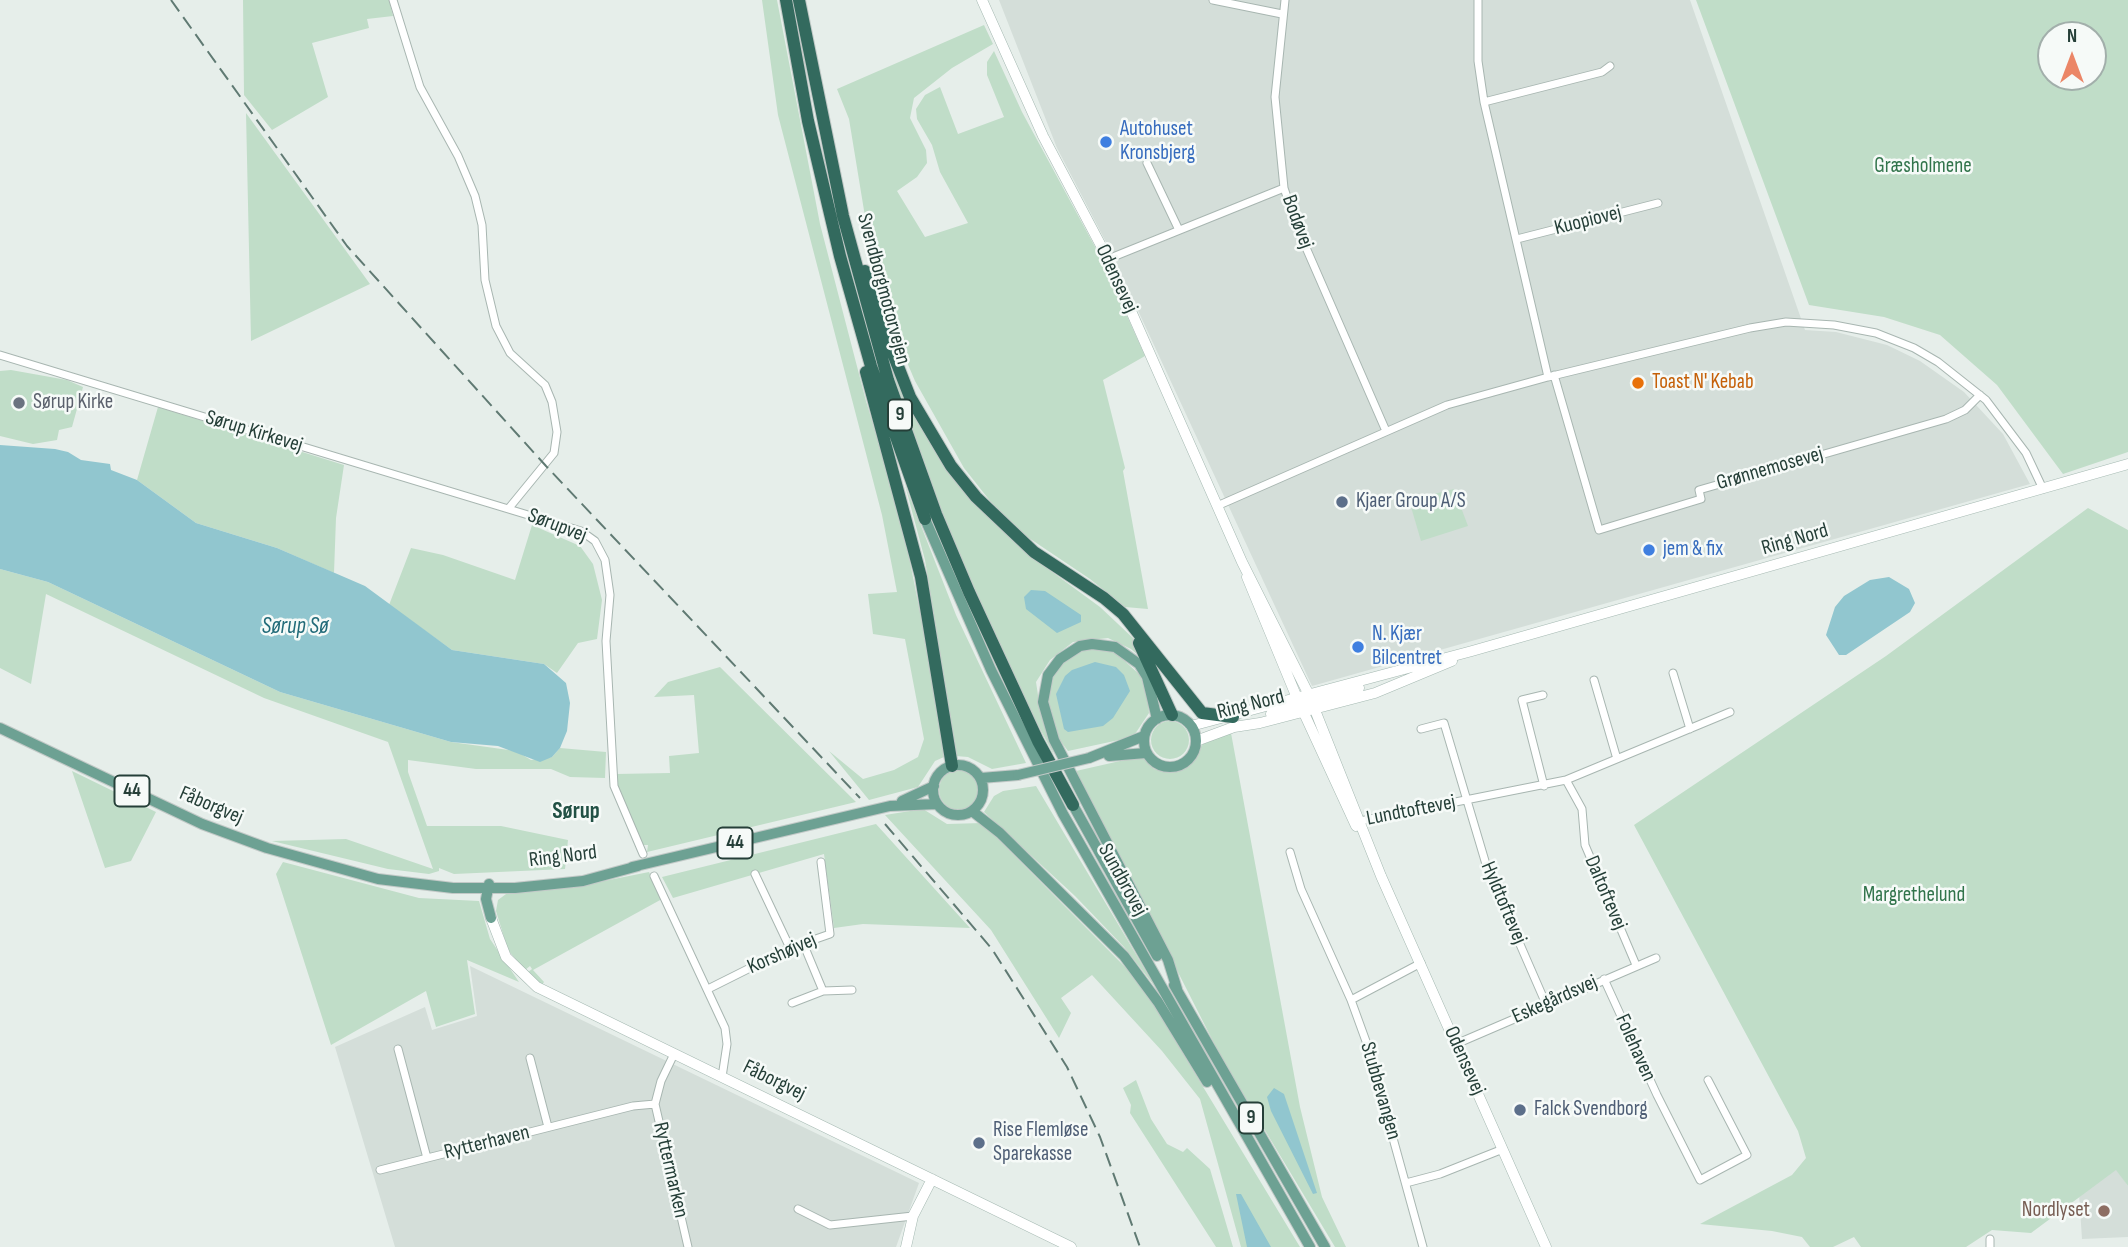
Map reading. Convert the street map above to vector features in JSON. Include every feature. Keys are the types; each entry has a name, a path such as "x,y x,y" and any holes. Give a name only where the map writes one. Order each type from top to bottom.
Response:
{"highway":[{"name":"Svendborgmotorvejen","path":"786,0 808,121 840,256 872,366 925,519"},
{"name":"Svendborgmotorvejen","path":"799,0 842,216 872,328 908,437 969,592 1038,741 1073,805"},
{"path":"811,66 867,278 910,397 951,466 976,497 1034,552 1104,598 1123,614 1202,713 1234,722"},
{"path":"840,256 862,359 921,577 952,766"},
{"path":"1061,571 1110,610 1138,640 1172,715"}],"main road":[{"name":"Odensevej","path":"982,0 1043,136 1108,259 1546,1247"},
{"name":"Ring Nord","path":"1191,726 1234,722 1306,703 1394,672 2128,464"},
{"name":"Sundbrovej","path":"925,519 990,670 1063,814 1310,1247"},
{"name":"Odensevej","path":"1242,562 1265,624 1344,782 1357,821"},
{"path":"1157,719 1147,677 1139,664 1115,647 1092,644 1080,646 1060,659 1048,675 1043,702 1054,740 1168,960 1177,989"},
{"name":"Ring Nord","path":"1306,703 1386,689 1472,651"},
{"path":"981,778 1018,775 1089,758 1144,736 1157,719 1172,715 1191,726 1196,741 1187,762 1172,768 1157,764 1146,753 1144,736"},
{"name":"Ring Nord","path":"1196,741 1234,722"},
{"name":"Fåborgvej","path":"0,727 202,824 267,848 414,889 479,895 490,890"},
{"path":"1089,758 1146,753"},
{"path":"952,766 971,768 981,778 984,790 981,801 972,811 1000,833 1124,956 1158,1002 1282,1199"},
{"name":"44","path":"934,786 938,775 952,766"},
{"path":"984,790 1018,775"},
{"path":"934,786 937,804"},
{"name":"Ring Nord","path":"890,806 934,786"},
{"name":"44","path":"937,804 952,814 972,811"},
{"name":"Ring Nord","path":"490,890 638,866 890,806 937,804"},
{"name":"Sundbrovej","path":"1073,805 1325,1247"},
{"name":"Fåborgvej","path":"338,867 490,890"},
{"path":"490,890 492,918"},
{"name":"Fåborgvej","path":"492,918 503,952 532,984 1071,1247"},
{"path":"906,1247 913,1216 932,1179"}],"street":[{"name":"Sørupvej","path":"393,0 420,87 458,156 475,196 482,225 485,280 496,327 510,353 545,385 552,402 556,432 554,453 509,508 581,531 595,541 605,559 610,595 606,652 612,709 614,786 643,853"},
{"path":"1213,0 1282,14"},
{"name":"Bodøvej","path":"1285,0 1275,97 1284,188 1297,227 1386,430"},
{"path":"1478,0 1478,61 1485,102 1551,376"},
{"path":"1485,102 1602,72 1610,66"},
{"path":"1147,163 1178,228"},
{"path":"1108,259 1178,228 1284,188"},
{"name":"Kuopiovej","path":"1517,239 1658,203"},
{"path":"1217,506 1447,405 1551,376 1760,326 1818,323 1876,334 1914,348 1950,370 1980,395 2014,436 2043,489"},
{"name":"Sørup Kirkevej","path":"0,355 509,508"},
{"name":"Grønnemosevej","path":"1551,376 1599,530 1701,499 1699,490 1946,419 1965,410 1980,395"},
{"path":"1673,673 1690,729"},
{"path":"1594,680 1617,759"},
{"path":"1543,695 1522,700 1544,786"},
{"name":"Lundtoftevej","path":"1357,821 1566,780 1730,712"},
{"name":"Lundtoftevej","path":"1421,729 1444,723 1467,800"},
{"name":"Daltoftevej","path":"1566,780 1582,809 1585,845 1636,965"},
{"name":"Hyldtoftevej","path":"1467,800 1488,871 1546,1004"},
{"name":"Stubbevangen","path":"1290,852 1301,889 1351,1000 1367,1044 1423,1247"},
{"name":"Korshøjvej","path":"708,989 790,948 830,934 821,862"},
{"path":"755,874 790,948"},
{"path":"654,876 725,1028 727,1044 722,1077"},
{"path":"803,943 823,991"},
{"name":"Eskegårdsvej","path":"1456,1044 1656,958"},
{"path":"1351,1000 1421,963"},
{"name":"Folehaven","path":"1604,979 1657,1095 1700,1180 1747,1155 1708,1080"},
{"path":"792,1003 823,991 852,990"},
{"name":"Rytterhaven","path":"398,1049 427,1158"},
{"name":"Ryttermarken","path":"674,1054 661,1081 655,1104 688,1247"},
{"name":"Rytterhaven","path":"530,1058 548,1127"},
{"name":"Rytterhaven","path":"380,1170 633,1106 655,1104"},
{"path":"1406,1183 1440,1174 1503,1149"},
{"path":"798,1209 830,1225 913,1216"}],"shaded area":[{"path":"999,0 1690,0 1805,330 1836,332 1887,345 1920,361 1964,392 2003,434 2030,484 1312,686 1109,248 1057,148"},
{"path":"470,966 919,1183 896,1247 395,1247 335,1047 425,1007 432,1030 477,1016"},
{"name":"Nordlyset","path":"2102,1147 2128,1186 2128,1237 2082,1239 2077,1163"}],"green space":[{"path":"243,0 389,0 393,16 367,19 369,28 312,43 328,97 272,130 244,95"},
{"path":"762,0 777,0 820,224 866,401 900,512 934,682 944,757 935,761 918,787 869,800 829,751 863,779 894,770 918,757 924,739 905,639 873,634 868,594 897,592 882,515 778,115"},
{"name":"Græsholmene","path":"1696,0 2128,0 2128,452 2063,474 1997,385 1940,335 1884,317 1809,305"},
{"path":"984,25 993,44 952,68 914,98 910,118 926,150 927,163 917,177 897,191 925,237 968,223 940,172 932,145 917,119 916,109 925,95 940,87 958,134 1004,117 987,75 987,62 994,51 1022,112 1100,256 1145,356 1103,380 1125,468 1123,471 1148,609 1125,607 1090,579 1023,534 998,511 964,468 915,381 895,334 871,253 849,119 837,89"},
{"path":"246,113 370,284 251,341"},
{"path":"11,370 67,380 83,387 72,427 59,430 57,440 33,444 0,436 0,371"},
{"path":"895,373 917,418 1025,552 1100,607 1134,639 1147,663 1131,649 1108,638 1073,642 1050,660 1036,682 1041,715 1054,755 1023,697 941,513 891,374"},
{"path":"158,407 344,465 336,518 334,573 277,548 196,523 137,480"},
{"path":"905,485 956,615 1026,763 992,769 968,757 956,756 925,560"},
{"path":"1454,489 1468,526 1421,541 1409,500"},
{"name":"Margrethelund","path":"2088,508 2128,530 2128,1186 2116,1170 2031,1233 1992,1230 1966,1247 1861,1247 1854,1237 1833,1247 1810,1247 1802,1237 1772,1231 1700,1224 1792,1175 1806,1158 1798,1131 1634,825 1886,656"},
{"path":"532,525 580,546 593,564 602,600 597,639 578,643 557,673 544,664 452,650 389,605 411,548 443,555 515,580"},
{"path":"0,569 48,582 280,692 451,742 516,751 531,760 552,757 560,748 606,752 605,778 570,777 551,769 476,769 408,760 408,772 427,826 501,826 568,840 565,869 454,874 439,868 439,871 429,874 388,869 272,841 346,839 433,869 388,742 264,698 46,594 31,684 0,668"},
{"path":"1097,647 1116,653 1140,675 1147,694 1149,713 1133,737 1068,751 1059,739 1048,702 1052,679 1061,665 1080,651"},
{"path":"720,667 856,802 647,852 648,845 643,845 619,794 616,774 670,773 669,756 699,753 694,695 654,697 668,682"},
{"path":"1170,721 1184,726 1189,740 1184,754 1170,759 1156,754 1151,740 1156,726"},
{"path":"1231,733 1300,1107 1322,1197 1346,1247 1335,1247 1221,1057 1076,771 1142,756 1154,769 1176,772 1188,766 1203,744"},
{"path":"959,770 973,776 979,790 973,804 959,810 945,804 939,790 945,776"},
{"path":"72,771 156,812 131,861 105,868"},
{"path":"1036,786 1156,988 1124,947 1075,896 984,812 994,796 1003,791"},
{"path":"923,809 947,824 982,823 1139,981 1300,1247 1241,1247 1200,1099 1162,1051 1092,975 1061,998 1071,1013 1059,1038 991,930 885,815"},
{"path":"876,824 970,928 863,924 834,928 824,854 673,898 662,877"},
{"path":"283,862 419,898 479,901 490,939 519,982 467,960 475,1014 436,1027 426,991 331,1045 276,874"},
{"path":"649,872 662,899 533,970 544,982 542,985 527,973 532,969 530,966 525,970 508,950 496,911 498,900 506,894 574,887"},
{"path":"1136,1080 1151,1119 1167,1144 1183,1152 1187,1148 1210,1169 1233,1247 1216,1247 1130,1113 1131,1105 1123,1088"}],"water":[{"name":"Sørup Sø","path":"0,445 55,449 68,452 81,460 110,464 111,470 137,480 196,523 277,548 365,586 452,650 544,664 566,683 570,703 567,731 560,748 552,757 540,762 498,746 451,742 280,692 48,582 0,569"},
{"path":"1889,577 1909,589 1915,603 1910,612 1846,655 1839,655 1826,635 1835,607 1844,596 1870,580"},
{"path":"1031,590 1045,591 1081,615 1081,622 1057,633 1026,609 1024,597"},
{"path":"1095,662 1116,667 1124,675 1130,691 1113,718 1103,726 1068,732 1064,729 1056,694 1065,676 1072,670"},
{"path":"1274,1088 1284,1094 1317,1193 1313,1194 1271,1111 1267,1097"},
{"path":"1236,1194 1241,1194 1271,1247 1247,1247"}],"railway":[{"path":"171,0 347,246 546,466 860,798"},
{"path":"885,824 992,949 1067,1067 1100,1137 1140,1247"}],"place":[{"name":"Autohuset Kronsbjerg","path":"1106,142"},
{"name":"Toast N' Kebab","path":"1638,383"},
{"name":"Sørup Kirke","path":"19,403"},
{"name":"Kjaer Group A/S","path":"1342,502"},
{"name":"jem & fix","path":"1649,550"},
{"name":"N. Kjær Bilcentret","path":"1358,647"},
{"name":"Falck Svendborg","path":"1520,1110"},
{"name":"Rise Flemløse Sparekasse","path":"979,1143"},
{"name":"Nordlyset","path":"2104,1211"}],"district":[{"name":"Sørup","path":"576,812"}]}
